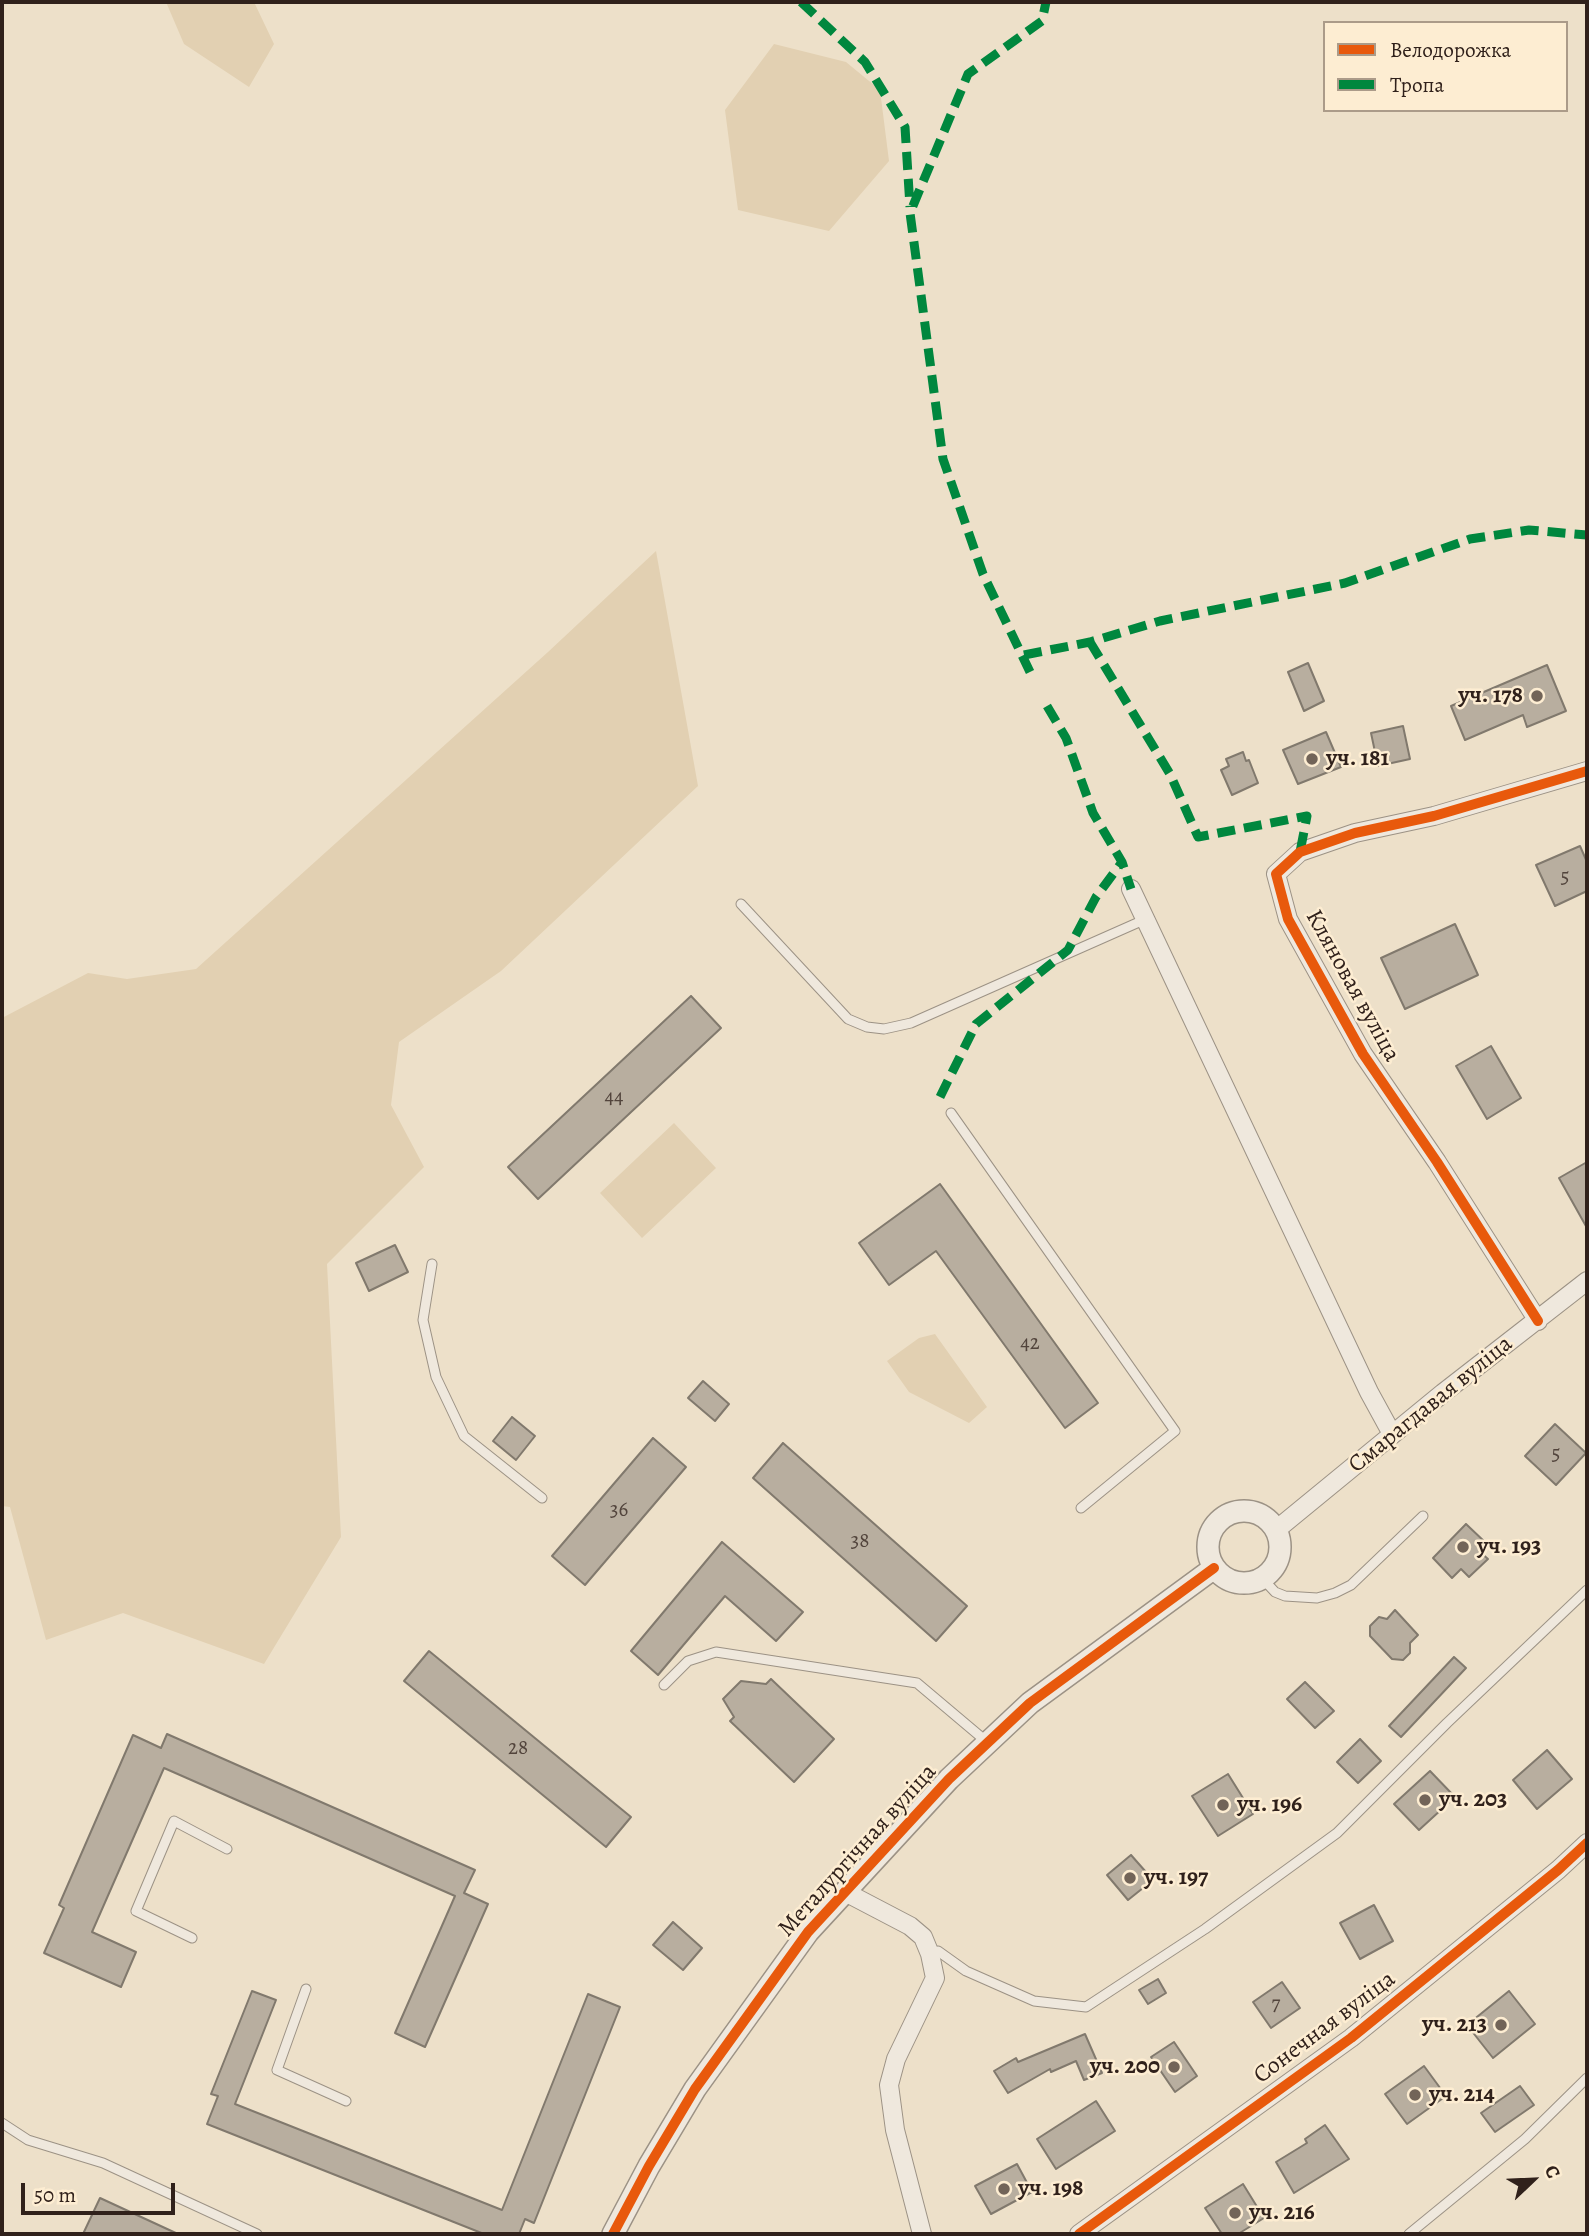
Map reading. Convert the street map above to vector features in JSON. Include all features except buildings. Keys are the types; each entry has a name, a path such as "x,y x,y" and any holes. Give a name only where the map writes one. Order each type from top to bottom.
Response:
{"street":[{"name":"Кляновая вуліца","path":"1538,1321 1437,1162 1363,1054 1288,919 1276,874 1300,852 1355,833 1446,813 1587,771"},
{"path":"1132,889 1369,1392 1392,1434"},
{"name":"Смарагдавая вуліца","path":"1276,1530 1392,1434 1587,1281"},
{"path":"1245,1510 1261,1514 1276,1530 1280,1552 1276,1562 1262,1578 1249,1583 1236,1582 1224,1577 1214,1568 1208,1553 1208,1537 1216,1522 1229,1513 1245,1510"},
{"name":"Металургічная вуліца","path":"613,2234 649,2166 695,2089 808,1932 949,1779 1030,1703 1214,1568"},
{"name":"Сонечная вуліца","path":"1079,2234 1351,2038 1558,1870 1587,1843"},
{"path":"845,1892 910,1926 923,1937 930,1954 935,1978 896,2059 889,2085 895,2130 922,2234"}],"lane":[{"path":"741,904 848,1019 867,1027 884,1029 911,1023 1146,919"},
{"path":"951,1113 1175,1432 1081,1508"},
{"path":"432,1264 423,1320 436,1377 464,1436 542,1498"},
{"path":"1262,1578 1275,1592 1285,1596 1317,1598 1335,1593 1351,1585 1423,1516"},
{"path":"930,1954 939,1951 966,1970 1034,2001 1086,2007 1205,1928 1338,1833 1447,1723 1587,1590"},
{"path":"664,1685 688,1661 716,1651 917,1683 988,1743"},
{"path":"192,1938 136,1911 174,1821 227,1849"},
{"path":"306,1989 277,2070 346,2101"},
{"path":"1409,2234 1525,2139 1587,2078"},
{"path":"2,2123 28,2140 103,2163 257,2234"}],"shaded area":[{"path":"166,2 254,2 274,44 249,87 184,44"},
{"path":"774,44 846,62 880,90 889,161 829,231 738,210 725,110"},
{"path":"656,551 698,786 501,971 399,1042 391,1105 424,1167 327,1264 341,1537 264,1664 123,1613 46,1640 10,1507 2,1506 2,1018 88,973 127,979 196,969 548,652"},
{"path":"674,1123 716,1168 642,1238 600,1193"},
{"path":"935,1334 987,1407 969,1423 909,1392 887,1361 919,1338"}],"marked path":[{"path":"801,2 865,62 905,127 910,207"},
{"path":"1030,672 983,574 943,459 910,213 968,74 1042,21 1046,2"},
{"path":"1024,655 1090,642 1160,621 1345,583 1470,539 1529,530 1587,535"},
{"path":"1090,642 1170,774 1198,837 1307,816 1300,852"},
{"path":"1047,706 1066,738 1093,813 1122,862 1131,889"},
{"path":"940,1097 976,1024 1068,950 1096,897 1122,862"}],"cycle path":[{"path":"1538,1321 1437,1162 1363,1054 1288,919 1276,874 1300,852 1355,833 1434,816 1587,771"},
{"path":"613,2234 649,2166 695,2089 808,1932 949,1779 1030,1703 1214,1568"},
{"path":"1079,2234 1351,2038 1558,1870 1587,1843"}],"place":[{"name":"уч. 178","path":"1537,696"},
{"name":"уч. 181","path":"1312,759"},
{"name":"уч. 193","path":"1463,1547"},
{"name":"уч. 203","path":"1425,1800"},
{"name":"уч. 196","path":"1223,1805"},
{"name":"уч. 197","path":"1130,1878"},
{"name":"уч. 213","path":"1501,2025"},
{"name":"уч. 200","path":"1174,2067"},
{"name":"уч. 214","path":"1415,2095"},
{"name":"уч. 198","path":"1004,2189"},
{"name":"уч. 216","path":"1235,2213"}]}
